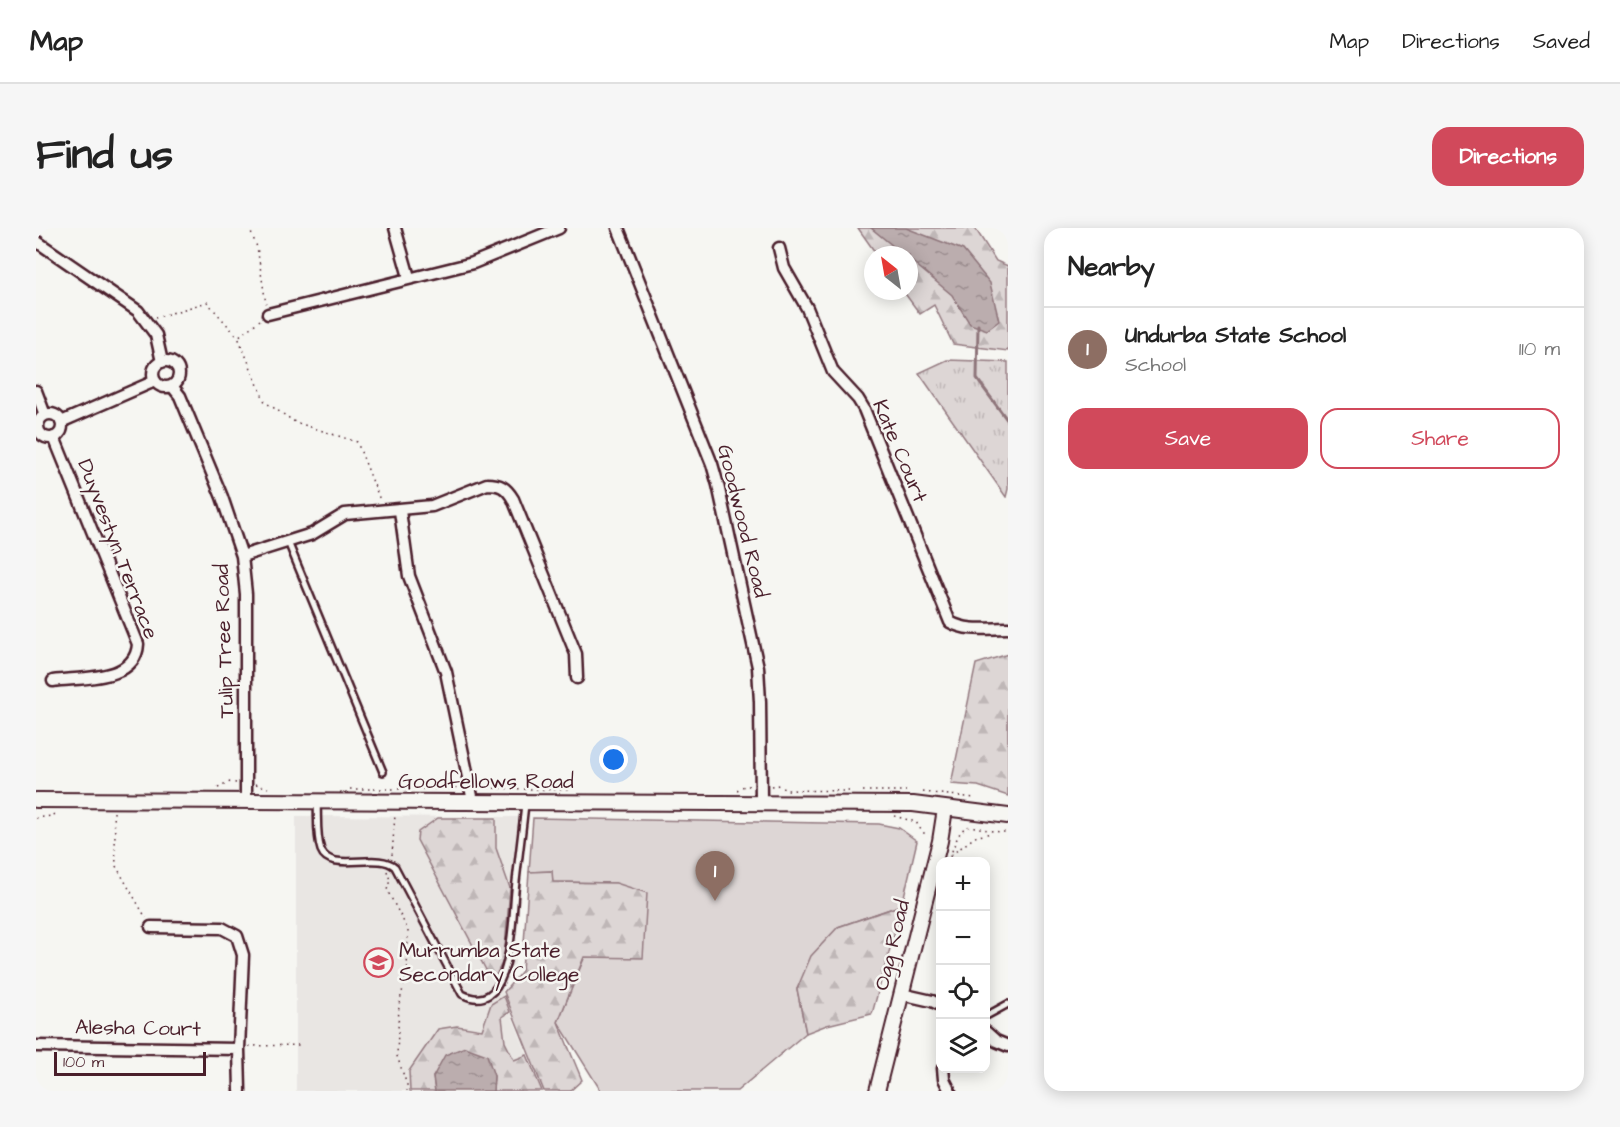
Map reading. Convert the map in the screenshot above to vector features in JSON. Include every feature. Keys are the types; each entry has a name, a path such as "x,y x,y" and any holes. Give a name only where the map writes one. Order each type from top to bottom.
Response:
{"street":[{"path":"395,228 409,277"},
{"path":"268,314 409,277 473,263 559,228"},
{"name":"Goodwood Road","path":"618,228 712,464 718,485 758,667 761,802"},
{"path":"36,241 138,311 156,335 162,362"},
{"name":"Kate Court","path":"779,248 783,268 807,308 833,372 858,399 864,409 945,614 950,622 959,627 1008,628"},
{"path":"162,362 171,362 178,371 178,380 172,386 164,387 155,381 154,369 162,362"},
{"path":"62,422 155,381"},
{"name":"Tulip Tree Road","path":"172,386 180,396 222,496 242,556 246,594 246,800"},
{"path":"36,391 45,415"},
{"path":"45,415 56,415 62,422 61,432 54,437 46,438 39,431 38,422 45,415"},
{"name":"Duyvestyn Terrace","path":"53,681 118,672 137,656 138,644 54,437"},
{"path":"242,556 312,534 345,514 400,511 438,504 487,484 504,486 513,499 576,654 577,678"},
{"path":"400,511 409,576 446,672 473,801"},
{"name":"Goodfellows Road","path":"36,800 913,804 1008,816"},
{"name":"Ogg Road","path":"877,1091 941,834 945,809"},
{"path":"151,927 222,928 237,936 243,955 239,1048 240,1091"},
{"path":"901,994 936,1003"},
{"path":"990,1036 1008,1046"},
{"name":"Alesha Court","path":"36,1046 239,1048"},
{"path":"943,1073 950,1091"}],"lane":[{"path":"288,542 384,772"},
{"path":"317,801 320,848 324,855 330,860 351,862 386,860 391,862 462,994 473,1000 487,997 497,986 509,958 525,802"},
{"path":"990,1014 1008,1004"}],"path":[{"path":"238,337 268,314 257,247 249,228"},
{"path":"148,323 159,316 207,302 238,337 265,402 295,422 357,442 385,512"},
{"path":"214,790 230,782 260,784 269,788"},
{"path":"734,791 744,786 761,786"},
{"path":"448,789 470,787 579,790"},
{"path":"340,789 439,789"},
{"path":"36,818 61,812"},
{"path":"114,812 116,866 151,927"},
{"path":"395,813 391,862 386,873 390,880 387,891 408,930 408,973 399,1004 397,1056 407,1091"},
{"path":"890,815 916,822 923,833 941,834"},
{"path":"992,833 972,826 963,828 957,834 950,856 975,837 1008,832"},
{"path":"239,1048 302,1045"}],"shaded area":[{"name":"Murrumba State Secondary College","path":"296,816 527,817 515,963 502,991 542,1091 296,1091"}],"green space":[{"path":"858,228 975,228 996,261 1008,266 1008,351 953,344 934,305 920,314 910,300 918,300 918,246 871,246"},
{"path":"947,360 1008,362 1008,489 1006,497 919,373"},
{"path":"1008,654 1008,796 978,786 951,784 976,664"},
{"path":"438,818 496,818 496,848 510,888 504,959 495,977 485,972 486,970 417,840 418,832"},
{"path":"533,818 879,824 899,828 917,841 902,905 838,927 797,989 806,1033 737,1091 601,1091 558,1022 615,883 552,882 552,871 529,872"},
{"path":"552,871 553,882 616,883 647,893 643,958 584,957 558,1022 582,1080 570,1091 544,1091 504,992 522,971 529,872"},
{"path":"902,905 872,1014 827,1025 806,1033 797,989 811,956 838,927"},
{"path":"504,996 510,1012 502,1017 505,1042 514,1060 527,1055 542,1091 493,1091 494,1076 433,1077 435,1091 410,1091 409,1071 438,1029 457,1026 482,1030 491,1004"}],"water":[{"path":"871,228 906,228 963,250 990,283 999,321 987,330 970,324 952,295 918,267 918,246 893,246"},
{"path":"465,1047 487,1055 494,1076 493,1091 435,1091 433,1077 445,1055"}],"waterway":[{"path":"978,325 977,379 1008,421"}],"place":[{"name":"Undurba State School","path":"715,901"},
{"name":"Murrumba State Secondary College","path":"378,962"}]}
